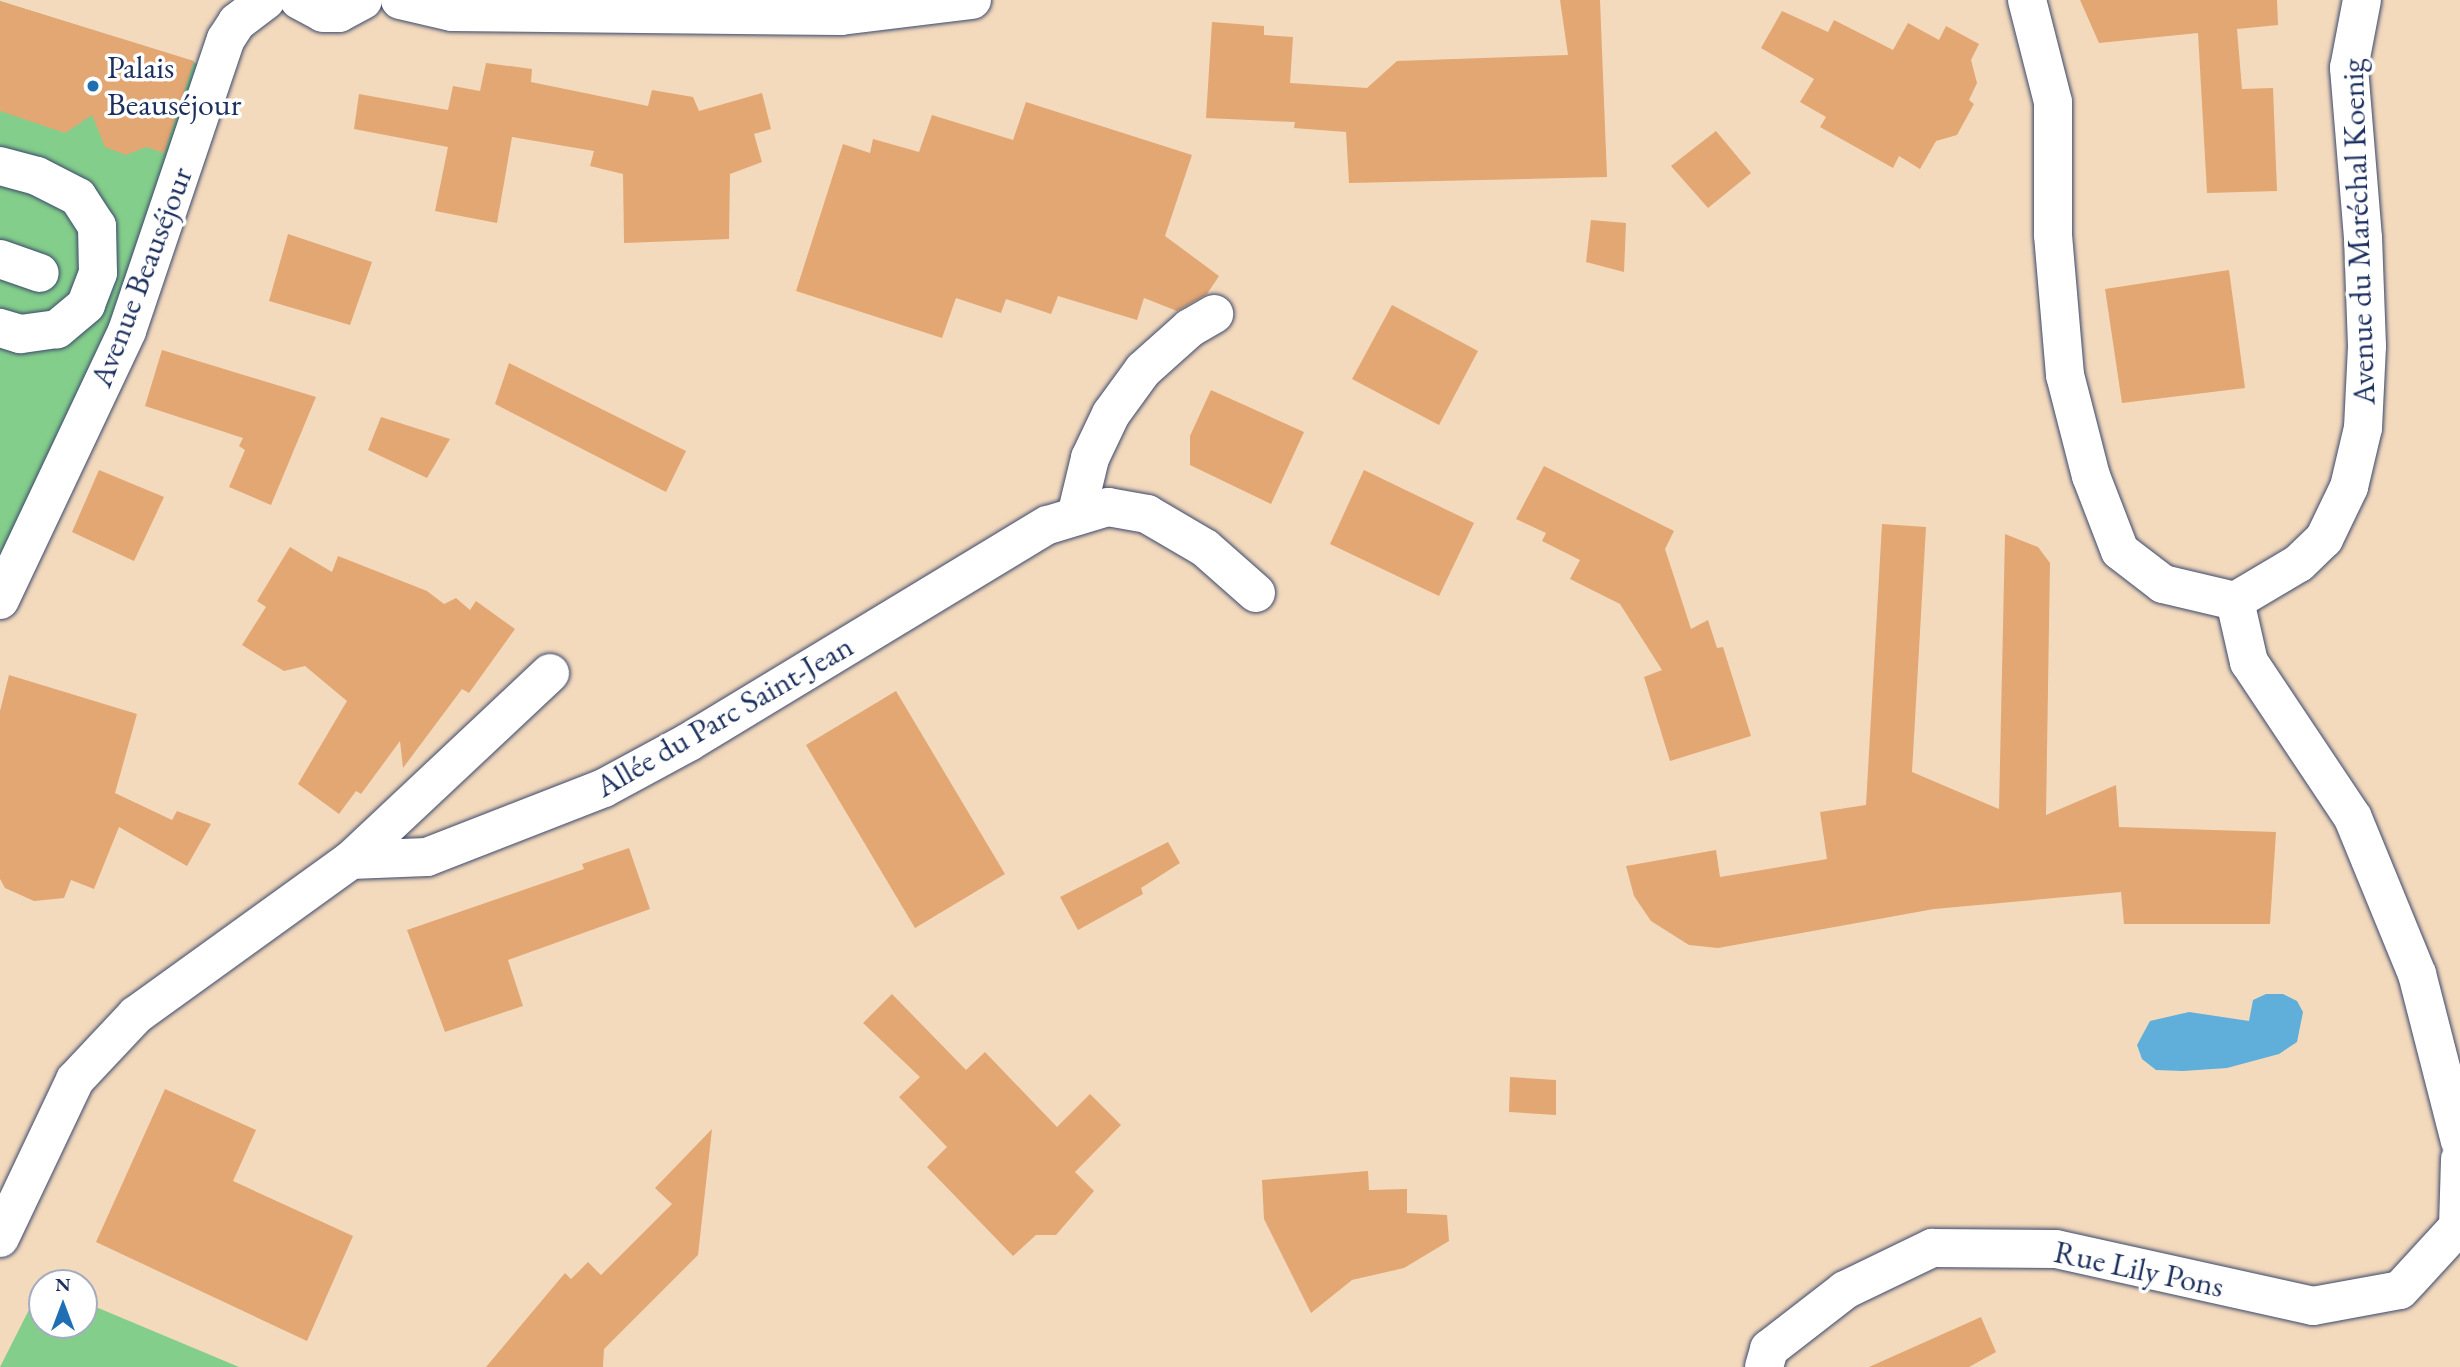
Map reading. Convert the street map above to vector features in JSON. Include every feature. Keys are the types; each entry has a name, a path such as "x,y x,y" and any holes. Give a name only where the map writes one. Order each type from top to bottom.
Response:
{"street":[{"name":"Avenue Beauséjour","path":"0,600 127,331 226,39 237,22 266,0"},
{"path":"299,0 323,13 338,13 363,0"},
{"path":"400,0 452,12 828,16 972,0"},
{"path":"2027,0 2053,102 2053,234 2064,375 2091,476 2120,551 2163,584 2235,601 2249,662 2353,818 2417,974 2460,1142"},
{"name":"Avenue du Maréchal Koenig","path":"2235,601 2299,563 2324,539 2349,487 2363,428 2364,251 2349,68 2362,0"},
{"path":"0,166 37,176 78,197 97,226 98,272 86,305 57,329 20,334 0,328"},
{"path":"0,259 40,273"},
{"path":"1076,516 1090,458 1111,414 1143,370 1190,328 1214,314"},
{"name":"Allée du Parc Saint-Jean","path":"351,860 428,857 604,788 689,742 1048,525 1076,516 1108,507 1147,514 1205,548 1256,593"},
{"path":"0,1238 75,1080 136,1015 351,860 550,673"},
{"name":"Rue Lily Pons","path":"1764,1367 1769,1349 1845,1290 1932,1248 2056,1249 2313,1306 2400,1290 2458,1227 2460,1159"}],"green space":[{"path":"0,1 205,66 119,314 0,569"},
{"path":"98,1308 239,1367 0,1367 28,1312 28,1339 98,1339"}],"water":[{"path":"2266,994 2283,994 2297,1001 2303,1012 2297,1042 2279,1054 2227,1068 2183,1071 2156,1070 2142,1059 2137,1045 2150,1021 2189,1012 2249,1021 2253,1000"}],"building":[{"path":"1560,0 1600,0 1607,177 1349,183 1346,132 1294,128 1295,122 1206,118 1212,22 1264,26 1264,35 1293,37 1290,83 1367,88 1397,61 1568,55"},
{"path":"2080,0 2277,0 2278,25 2237,29 2242,89 2273,88 2277,191 2207,193 2198,33 2099,43"},
{"name":"Palais Beauséjour","path":"0,1 194,61 164,153 146,147 126,155 105,147 92,115 65,133 0,111"},
{"path":"1782,11 1828,32 1834,20 1893,50 1908,23 1939,40 1946,26 1979,44 1971,60 1977,83 1969,100 1974,104 1957,135 1936,141 1920,169 1899,156 1893,168 1820,127 1826,117 1800,102 1814,79 1761,48"},
{"path":"486,63 532,69 531,82 648,106 652,90 693,97 699,111 762,93 771,129 754,134 762,162 730,174 729,239 624,243 623,174 590,166 594,151 512,137 497,223 435,211 448,147 354,129 359,94 448,110 453,86 480,91"},
{"path":"1026,102 1192,155 1165,236 1219,276 1207,294 1177,311 1144,298 1137,320 1058,296 1051,314 1006,299 1001,313 956,298 942,338 796,291 843,144 870,153 873,139 919,152 932,115 1013,140"},
{"path":"1716,131 1751,173 1708,208 1671,166"},
{"path":"1591,220 1626,223 1624,272 1586,262"},
{"path":"288,234 372,262 350,325 269,301"},
{"path":"2229,270 2245,388 2122,403 2105,289"},
{"path":"1392,305 1478,351 1439,425 1352,379"},
{"path":"162,350 316,397 271,505 229,487 245,450 239,446 243,438 145,406"},
{"path":"509,363 686,451 666,492 495,404"},
{"path":"1211,390 1304,432 1271,504 1190,465 1190,436"},
{"path":"381,417 450,439 427,478 368,450"},
{"path":"1544,466 1674,531 1665,549 1691,629 1708,620 1717,648 1723,647 1751,736 1670,761 1644,677 1662,670 1620,604 1570,579 1580,560 1542,541 1546,533 1516,519"},
{"path":"99,470 164,497 134,561 72,532"},
{"path":"1364,470 1474,523 1439,596 1330,544"},
{"path":"1882,524 1926,527 1912,772 1999,809 2005,534 2038,547 2050,563 2046,815 2116,785 2119,827 2276,832 2270,924 2124,924 2121,892 1934,909 1718,948 1689,945 1651,921 1634,896 1626,866 1716,850 1720,877 1827,859 1820,812 1866,805"},
{"path":"290,547 332,572 338,556 427,591 444,604 456,598 470,610 476,601 515,629 469,693 462,689 403,768 400,741 361,794 356,791 339,814 298,784 347,701 305,666 284,671 242,645 266,607 257,601"},
{"path":"9,675 137,714 115,793 172,820 177,811 211,824 187,866 119,827 94,889 71,880 64,898 34,901 5,888 0,879 0,711"},
{"path":"896,691 1005,874 915,928 806,745"},
{"path":"1168,842 1180,863 1141,888 1143,894 1078,930 1060,897"},
{"path":"629,848 650,909 508,960 523,1006 445,1032 407,930 584,869 582,864"},
{"path":"892,994 966,1070 985,1052 1057,1127 1090,1094 1121,1125 1075,1172 1094,1191 1056,1235 1036,1235 1013,1256 927,1167 947,1147 899,1097 920,1077 863,1023"},
{"path":"1510,1077 1556,1080 1556,1115 1509,1112"},
{"path":"165,1089 256,1130 233,1181 353,1236 307,1341 96,1242"},
{"path":"712,1129 698,1255 604,1349 603,1367 486,1367 565,1273 571,1279 588,1262 601,1275 672,1204 655,1188"},
{"path":"1368,1171 1369,1190 1407,1189 1407,1213 1447,1215 1449,1241 1404,1268 1352,1280 1311,1313 1264,1219 1262,1180"},
{"path":"1981,1317 1996,1352 1969,1367 1869,1367"}],"place":[{"name":"Palais Beauséjour","path":"93,86"}]}
